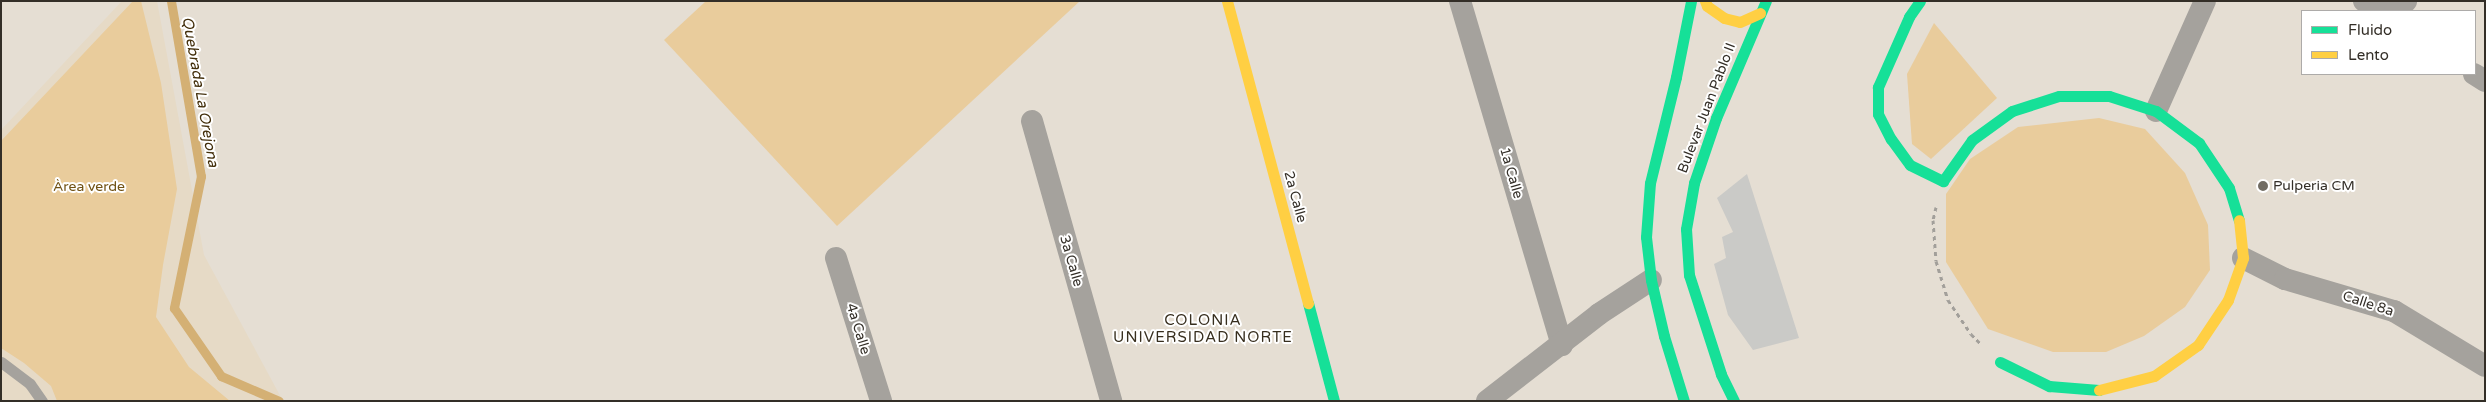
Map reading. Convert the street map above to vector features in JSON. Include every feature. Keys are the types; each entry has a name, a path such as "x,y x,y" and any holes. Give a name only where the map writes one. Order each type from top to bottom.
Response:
{"street":[{"name":"2a Calle","path":"1227,1 1334,401"},
{"name":"1a Calle","path":"1460,1 1562,345"},
{"path":"1684,401 1664,336 1651,280 1646,237 1650,183 1692,1"},
{"path":"1705,1 1707,6 1724,18 1740,22 1760,13"},
{"name":"Bulevar Juan Pablo II","path":"1734,401 1720,374 1689,275 1686,229 1694,183 1716,118 1766,1"},
{"path":"1920,1 1909,17 1878,87 1878,114 1891,139 1910,165 1943,181 1972,140 2012,111 2059,96 2109,96 2156,112 2199,143 2229,188 2239,217 2243,258 2228,300 2198,345 2154,376 2103,390 2049,386 2000,362"},
{"path":"2156,112 2205,1"},
{"path":"2364,1 2380,10"},
{"path":"2396,10 2406,1"},
{"name":"3a Calle","path":"1032,121 1111,401"},
{"name":"4a Calle","path":"836,258 881,401"},
{"name":"Calle 8a","path":"2243,258 2285,279 2394,311 2485,366"},
{"path":"1487,401 1562,345 1599,314 1651,280"}],"lane":[{"path":"1,362 30,384 42,401"}],"path":[{"path":"1943,181 1933,220 1936,261 1948,300 1971,334 2000,362"}],"shaded area":[{"name":"Àrea verde","path":"122,1 157,1 204,255 283,401 1,401 1,130"}],"green space":[{"name":"Àrea verde","path":"133,1 141,1 161,83 177,189 163,265 156,317 189,367 230,401 57,401 51,386 24,363 1,348 1,141"},
{"path":"706,1 1080,1 837,226 664,40"},
{"path":"1934,23 1997,98 1931,159 1912,144 1907,74"},
{"path":"2099,118 2145,129 2185,173 2208,225 2210,270 2185,307 2144,336 2106,352 2053,352 1988,329 1946,262 1946,194 1970,159 2018,127"}],"building":[{"path":"1747,174 1799,338 1753,350 1728,315 1714,264 1726,258 1722,237 1733,232 1717,198"}],"waterway":[{"name":"Quebrada La Orejona","path":"171,1 201,176 174,308 221,376 279,401"}],"traffic: fast":[{"path":"1684,401 1664,336 1651,280 1646,237 1650,183 1676,77 1691,1"},
{"path":"1734,401 1721,374 1689,275 1686,229 1694,183 1716,118 1766,1"},
{"path":"1920,1 1909,17 1878,87 1878,114 1891,139 1910,165 1943,181 1972,140 2012,111 2059,96 2109,96 2156,111 2199,143 2229,188 2239,220"},
{"path":"1308,303 1334,401"},
{"path":"2000,362 2049,386 2099,390"}],"traffic: slow":[{"path":"1227,1 1308,303"},
{"path":"1705,1 1707,6 1724,18 1740,22 1760,13"},
{"path":"2099,390 2154,376 2198,345 2228,300 2243,258 2239,220"}],"place":[{"name":"Pulperia CM","path":"2263,186"}],"district":[{"name":"COLONIA UNIVERSIDAD NORTE","path":"1203,328"}]}
